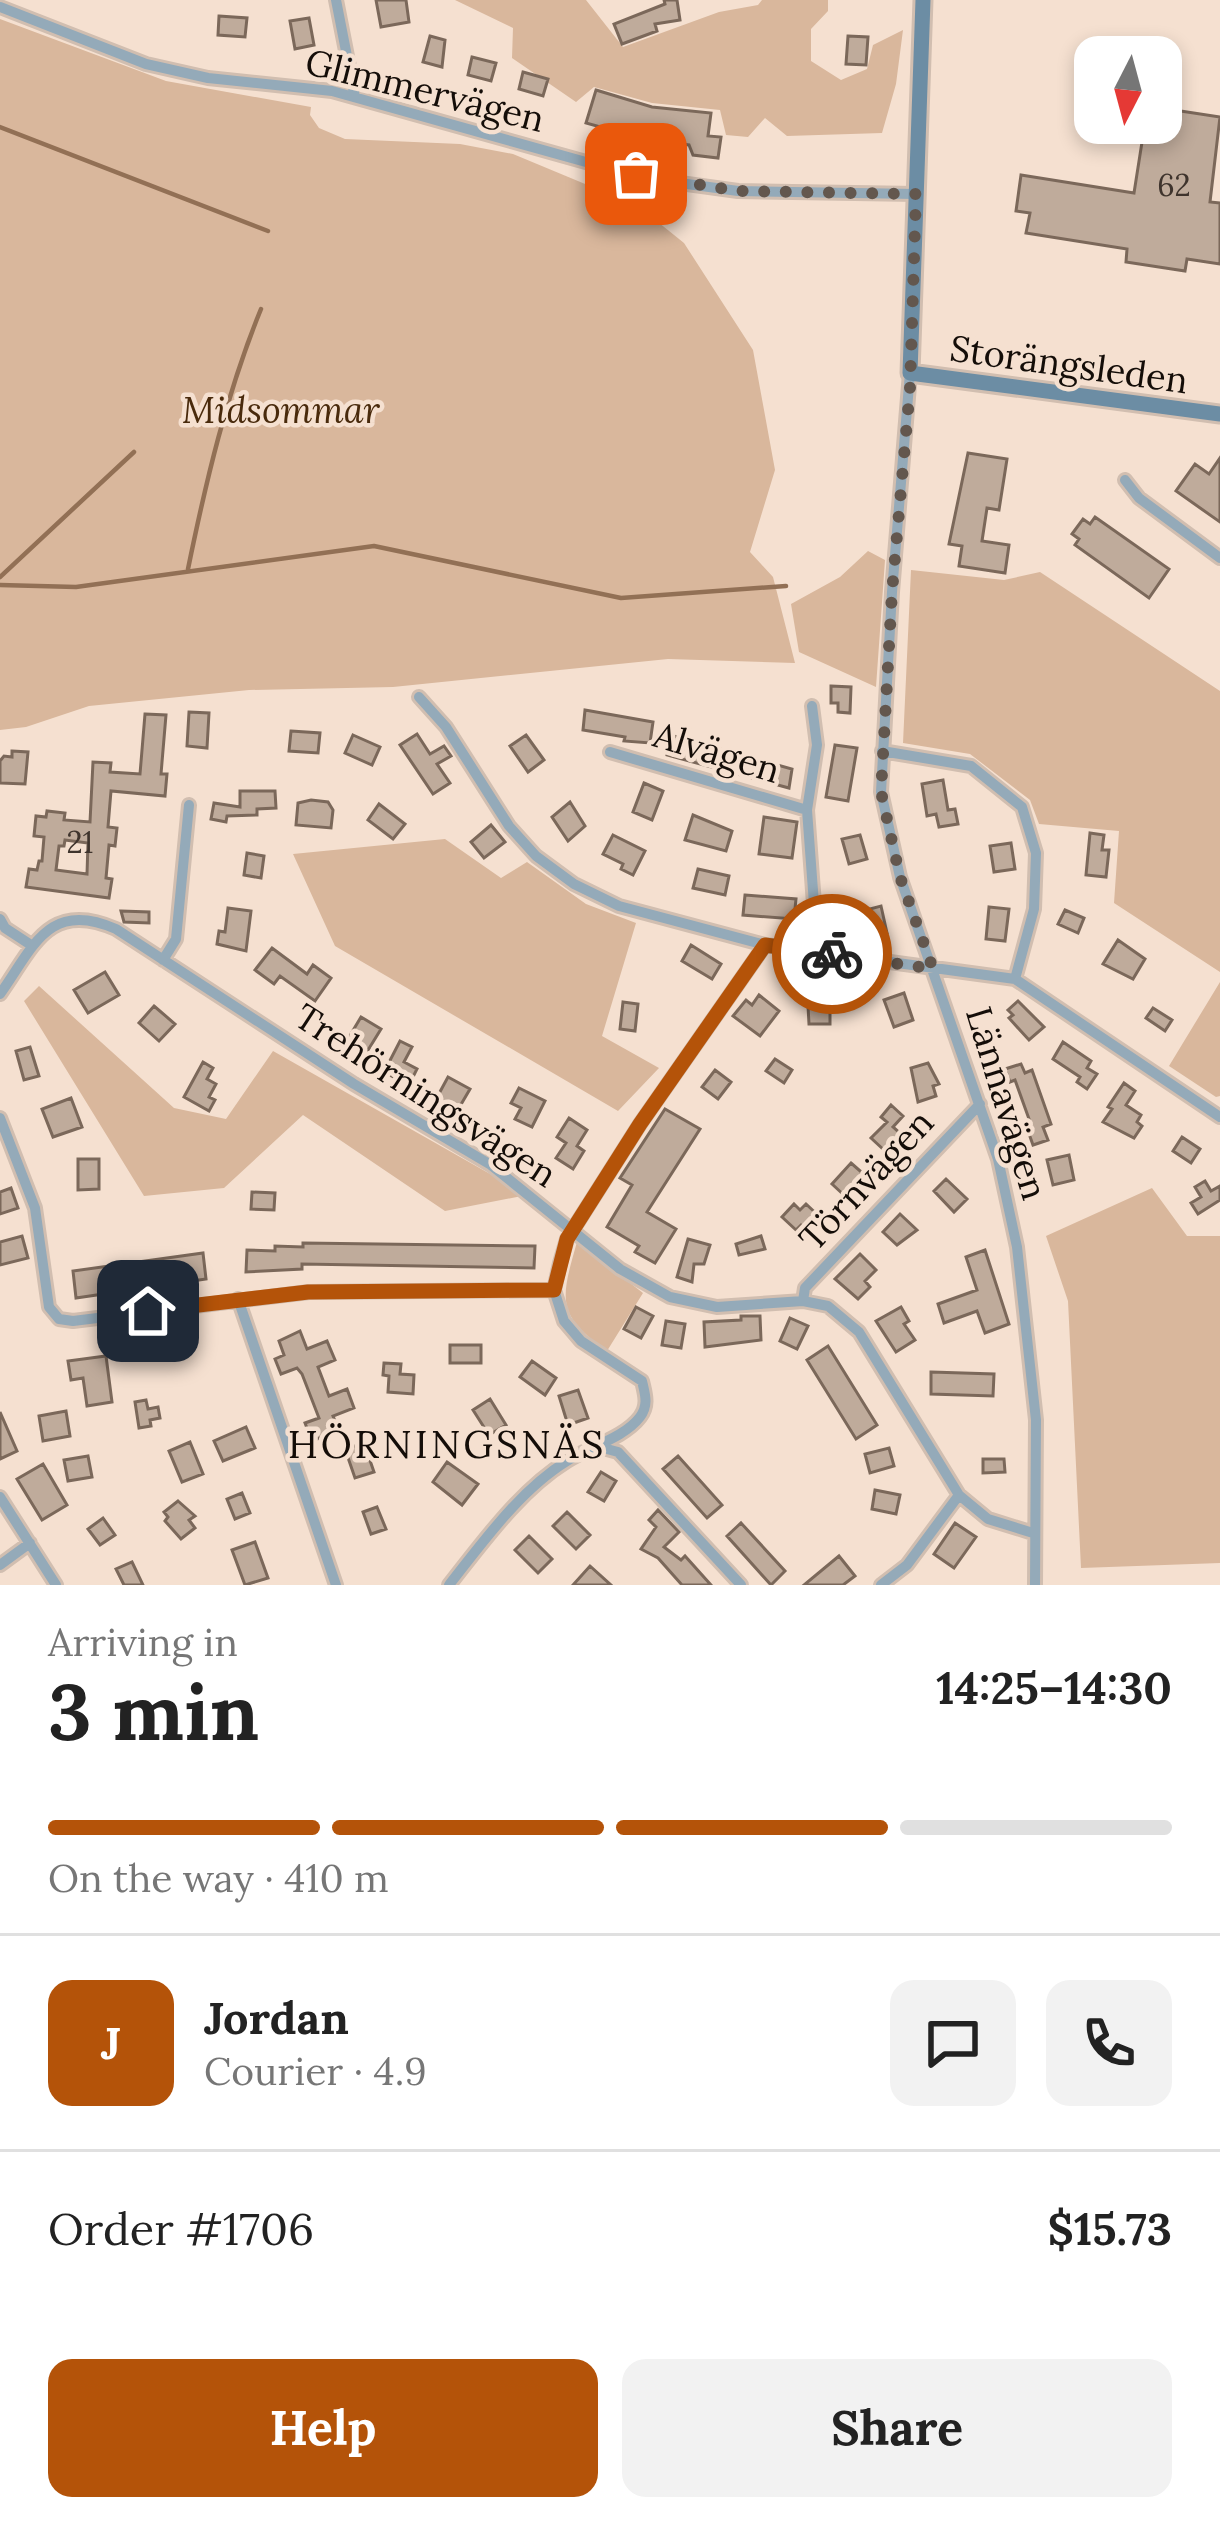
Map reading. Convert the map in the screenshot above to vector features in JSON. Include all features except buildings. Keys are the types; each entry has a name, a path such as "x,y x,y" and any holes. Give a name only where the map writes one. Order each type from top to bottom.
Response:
{"main road":[{"name":"Lännavägen","path":"910,374 923,0"},
{"name":"Storängsleden","path":"910,374 1220,414"}],"street":[{"path":"336,0 355,97"},
{"name":"Glimmervägen","path":"0,7 146,64 208,78 332,91 593,164 690,185 738,191 916,194"},
{"name":"Lännavägen","path":"910,374 881,792 900,877 998,1159 1017,1247 1036,1420 1035,1585"},
{"path":"1125,480 1139,498 1220,558"},
{"path":"419,697 446,728 509,826 553,870 619,906 765,945 1015,980 1220,1117"},
{"name":"Alvägen","path":"806,950 814,904 807,810 818,745 812,706"},
{"path":"882,751 971,766 1022,807 1036,853 1034,909 1015,980"},
{"name":"Alvägen","path":"610,752 807,810"},
{"path":"164,960 176,939 189,805"},
{"path":"0,919 4,928 31,945 0,994"},
{"name":"Trehörningsvägen","path":"31,945 68,920 95,920 491,1165 620,1269 670,1297 717,1307 803,1301"},
{"path":"448,1585 539,1484 566,1461 638,1420 647,1403 642,1381 581,1341 564,1321 554,1290 567,1239 640,1124 765,945"},
{"name":"Törnvägen","path":"803,1301 805,1288 980,1104"},
{"path":"0,1118 35,1208 49,1306 59,1319 308,1292 554,1290"},
{"path":"238,1299 336,1585"},
{"path":"803,1301 828,1306 859,1332 959,1496 988,1519 1033,1533"},
{"path":"596,1446 618,1452 741,1585"},
{"path":"881,1585 907,1565 959,1496"},
{"path":"0,1497 56,1585"},
{"path":"0,1564 30,1543"}],"green space":[{"path":"455,0 586,0 623,47 762,0 828,0 828,11 811,29 811,61 841,80 867,69 873,45 903,30 896,84 882,133 787,136 765,118 748,137 726,135 720,110 652,103 594,87 576,102 512,58 513,28"},
{"name":"Midsommar","path":"0,19 166,81 311,107 310,115 319,128 345,139 460,144 513,154 638,206 684,243 753,350 775,470 750,552 773,577 795,663 668,659 393,687 249,690 89,706 26,727 0,730"},
{"path":"868,551 885,560 876,687 799,652 791,604 840,577"},
{"path":"911,570 1004,580 1040,572 1220,691 1220,972 1114,903 1119,831 1039,824 1030,800 970,754 903,743"},
{"path":"445,839 501,878 527,862 586,904 636,923 602,1036 659,1068 618,1111 335,946 293,854"},
{"path":"1220,982 1220,1096 1216,1097 1169,1066"},
{"path":"39,986 174,1108 226,1119 273,1051 527,1195 445,1211 303,1115 224,1188 144,1196 24,1001"},
{"path":"1152,1188 1187,1236 1220,1236 1220,1563 1081,1568 1068,1301 1046,1236"},
{"path":"577,1242 643,1293 607,1351 578,1326 566,1304"}],"waterway":[{"path":"0,127 268,231"},
{"path":"188,569 219,437 261,309"},
{"path":"0,577 134,452"},
{"path":"0,585 76,587 374,546 621,598 786,586"}],"way so far":[{"path":"636,174 738,191 916,194 910,388 881,792 900,877 933,969 832,954"}],"district":[{"name":"HÖRNINGSNÄS","path":"447,1444"}],"route":[{"path":"148,1311 308,1292 554,1290 567,1239 640,1124 765,945 832,954"}]}
